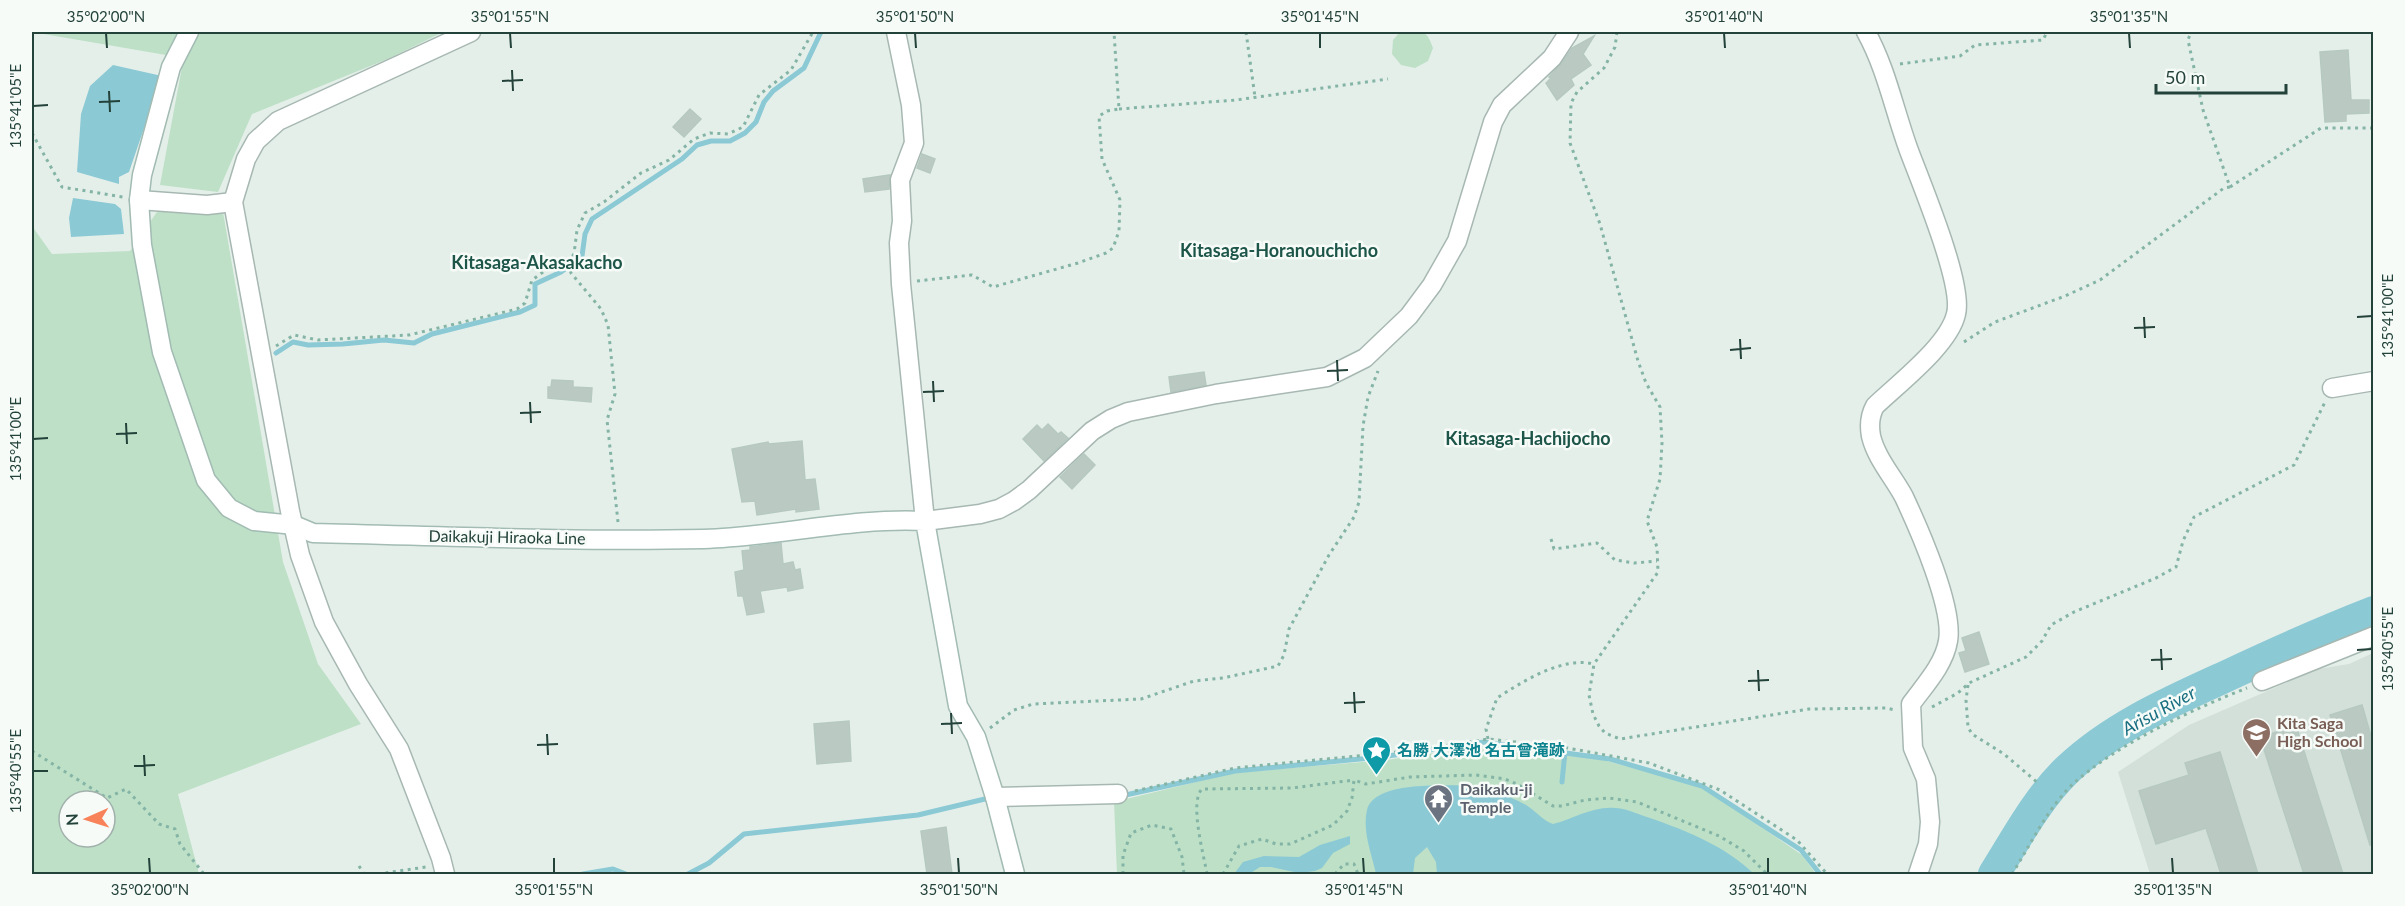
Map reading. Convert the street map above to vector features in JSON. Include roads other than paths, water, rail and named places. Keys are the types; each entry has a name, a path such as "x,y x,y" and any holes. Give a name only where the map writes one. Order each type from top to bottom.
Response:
{"street":[{"name":"Daikakuji Hiraoka Line","path":"189,32 171,67 142,175 139,200 142,245 162,352 206,480 229,508 254,521 294,525 313,533 505,539 705,539 911,520 943,521 980,514 999,509 1014,501 1029,490 1092,431 1128,412 1215,394 1327,377 1365,358 1409,316 1426,293 1457,241 1493,122 1502,105 1552,58 1569,32"},
{"path":"444,870 399,749 358,684 324,621 300,555 233,202 246,159 256,141 278,121 471,32"},
{"path":"896,32 911,105 914,143 900,180 901,284 925,521 958,706 976,737 995,797 1015,874"},
{"path":"1866,32 1883,67 1907,146 1932,209 1957,291 1957,311 1951,329 1936,348 1875,406 1870,415 1871,436 1904,497 1936,575 1947,617 1949,641 1934,672 1911,704 1913,748 1926,779 1930,822 1928,844 1918,874"},
{"path":"139,200 207,205 233,202"},
{"path":"2332,388 2373,381"},
{"path":"2262,681 2373,636"},
{"path":"995,797 1118,794"}],"water":[{"path":"113,65 162,76 129,172 119,177 119,184 77,172 81,114 90,86"},
{"path":"73,198 115,204 121,209 124,234 71,237 69,218"},
{"path":"1466,785 1519,801 1553,824 1599,809 1628,810 1701,838 1730,854 1754,874 1437,874 1436,862 1427,847 1415,858 1413,874 1376,874 1366,826 1367,810 1372,801 1382,794 1410,787"},
{"path":"1350,836 1350,844 1333,853 1322,868 1315,871 1299,873 1260,867 1249,874 1234,874 1243,862 1264,856 1299,857 1320,845"}],"waterway":[{"path":"276,353 293,342 308,345 384,340 414,343 432,334 520,312 535,305 535,284 561,272 582,256 585,234 592,219 682,159 697,145 711,141 730,141 745,133 756,122 764,102 773,91 804,68 821,32"},
{"name":"Arisu River","path":"1994,874 2027,820 2056,781 2104,740 2145,715 2188,694 2374,612"},
{"path":"1121,796 1235,771 1381,757 1484,742 1610,759 1702,786 1801,850 1820,874"},
{"path":"1562,782 1565,752"},
{"path":"688,874 709,863 744,834 918,815 989,798"},
{"path":"583,874 613,869 626,874"}],"place":[{"name":"Kita Saga High School","path":"2256,758"},
{"name":"名勝 大澤池 名古曾滝跡","path":"1376,776"},
{"name":"Daikaku-ji Temple","path":"1439,824"}],"district":[{"name":"Kitasaga-Horanouchicho","path":"1279,251"},
{"name":"Kitasaga-Akasakacho","path":"537,263"},
{"name":"Kitasaga-Hachijocho","path":"1528,439"}]}
